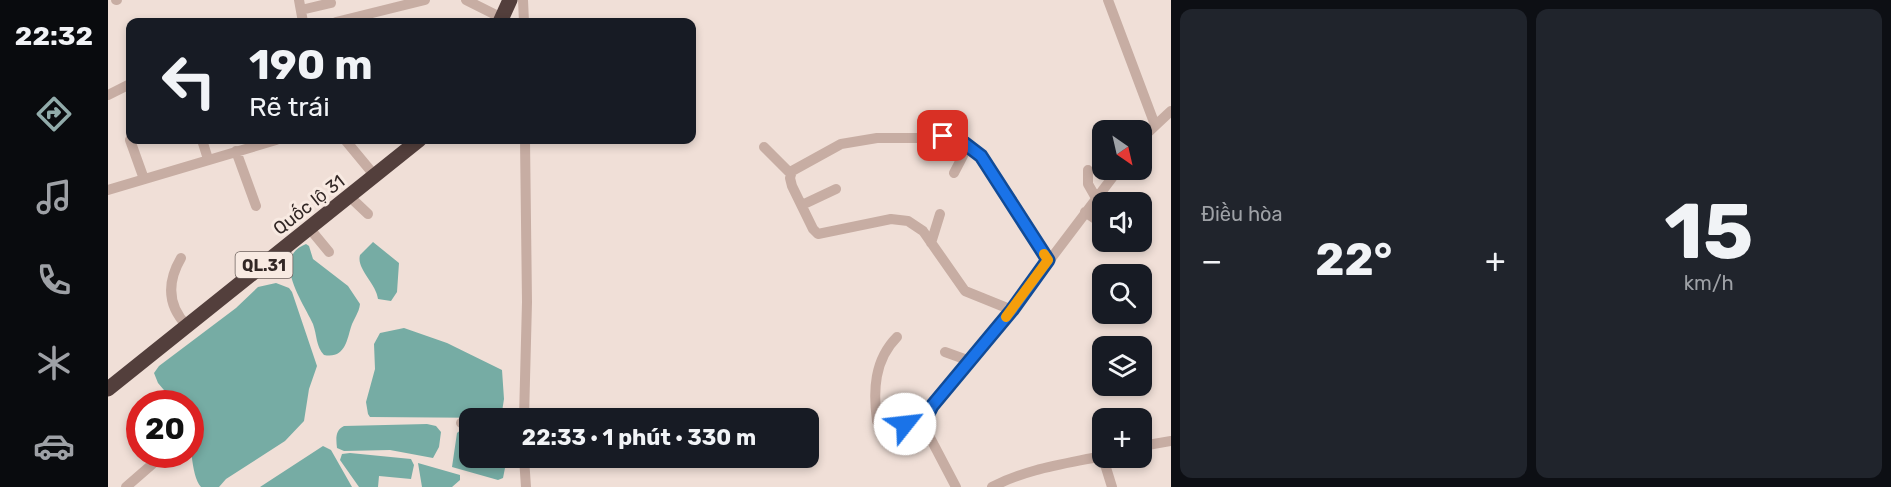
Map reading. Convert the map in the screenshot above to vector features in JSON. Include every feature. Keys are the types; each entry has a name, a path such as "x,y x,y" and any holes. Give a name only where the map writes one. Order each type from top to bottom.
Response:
{"highway":[{"path":"502,18 513,0"},
{"name":"Quốc lộ 31","path":"108,389 414,144"}],"street":[{"path":"352,18 425,0"},
{"path":"466,0 498,18"},
{"path":"513,0 522,18"},
{"path":"1108,0 1155,124"},
{"path":"300,5 332,3"},
{"path":"108,95 126,86"},
{"path":"1152,127 1171,111"},
{"path":"1012,310 965,291 915,224 902,219 878,221 818,234 792,186 791,174 795,168 841,144 877,138 943,136 953,138 968,146 988,166 1048,260"},
{"path":"131,144 144,179"},
{"path":"203,144 208,159"},
{"path":"108,190 261,144"},
{"path":"348,144 375,176"},
{"path":"524,408 525,144"},
{"path":"954,174 968,146"},
{"path":"764,147 791,174"},
{"path":"236,151 256,206"},
{"path":"1088,170 1088,184 1093,192"},
{"path":"1101,192 1110,180"},
{"path":"802,205 836,189"},
{"path":"350,197 368,214"},
{"path":"956,487 925,428 925,420 932,406 1012,310 1092,203"},
{"path":"1085,212 1092,217"},
{"path":"931,243 940,214"},
{"path":"310,229 329,252"},
{"path":"182,258 172,273 170,296 178,317 187,326"},
{"path":"897,337 885,350 876,380 873,394 877,422 886,429 925,420"},
{"path":"945,352 970,360"},
{"path":"1152,444 1171,441"},
{"path":"992,487 1007,479 1036,470 1092,458"},
{"path":"126,487 148,468"},
{"path":"525,468 526,487"},
{"path":"1106,468 1112,487"}],"water":[{"path":"373,242 399,263 397,292 391,301 378,299 374,287 361,266 360,255"},
{"path":"306,244 309,246 313,259 348,286 360,304 346,343 337,354 324,355 321,352 313,324 293,281 290,270 291,259 296,251"},
{"path":"276,283 289,288 292,292 317,366 309,389 304,421 285,441 226,479 219,487 201,487 193,468 204,468 204,390 164,390 154,373 159,366 236,308 258,287"},
{"path":"404,328 447,343 502,370 503,408 459,408 459,418 370,417 366,402 375,369 374,344 380,333"},
{"path":"427,424 436,426 441,432 439,447 433,458 390,450 344,451 337,448 336,438 344,426"},
{"path":"459,431 459,468 505,468 503,478 498,480 452,467"},
{"path":"323,446 331,450 352,487 260,487"},
{"path":"342,454 411,459 414,465 411,479 379,476 378,487 359,487 340,460"},
{"path":"418,463 460,475 460,480 452,487 422,487"}],"slow traffic":[{"path":"1006,317 1048,260 1044,254"}],"route":[{"path":"905,424 925,420 932,406 1012,310 1048,260 981,156 964,143 943,136"}]}
